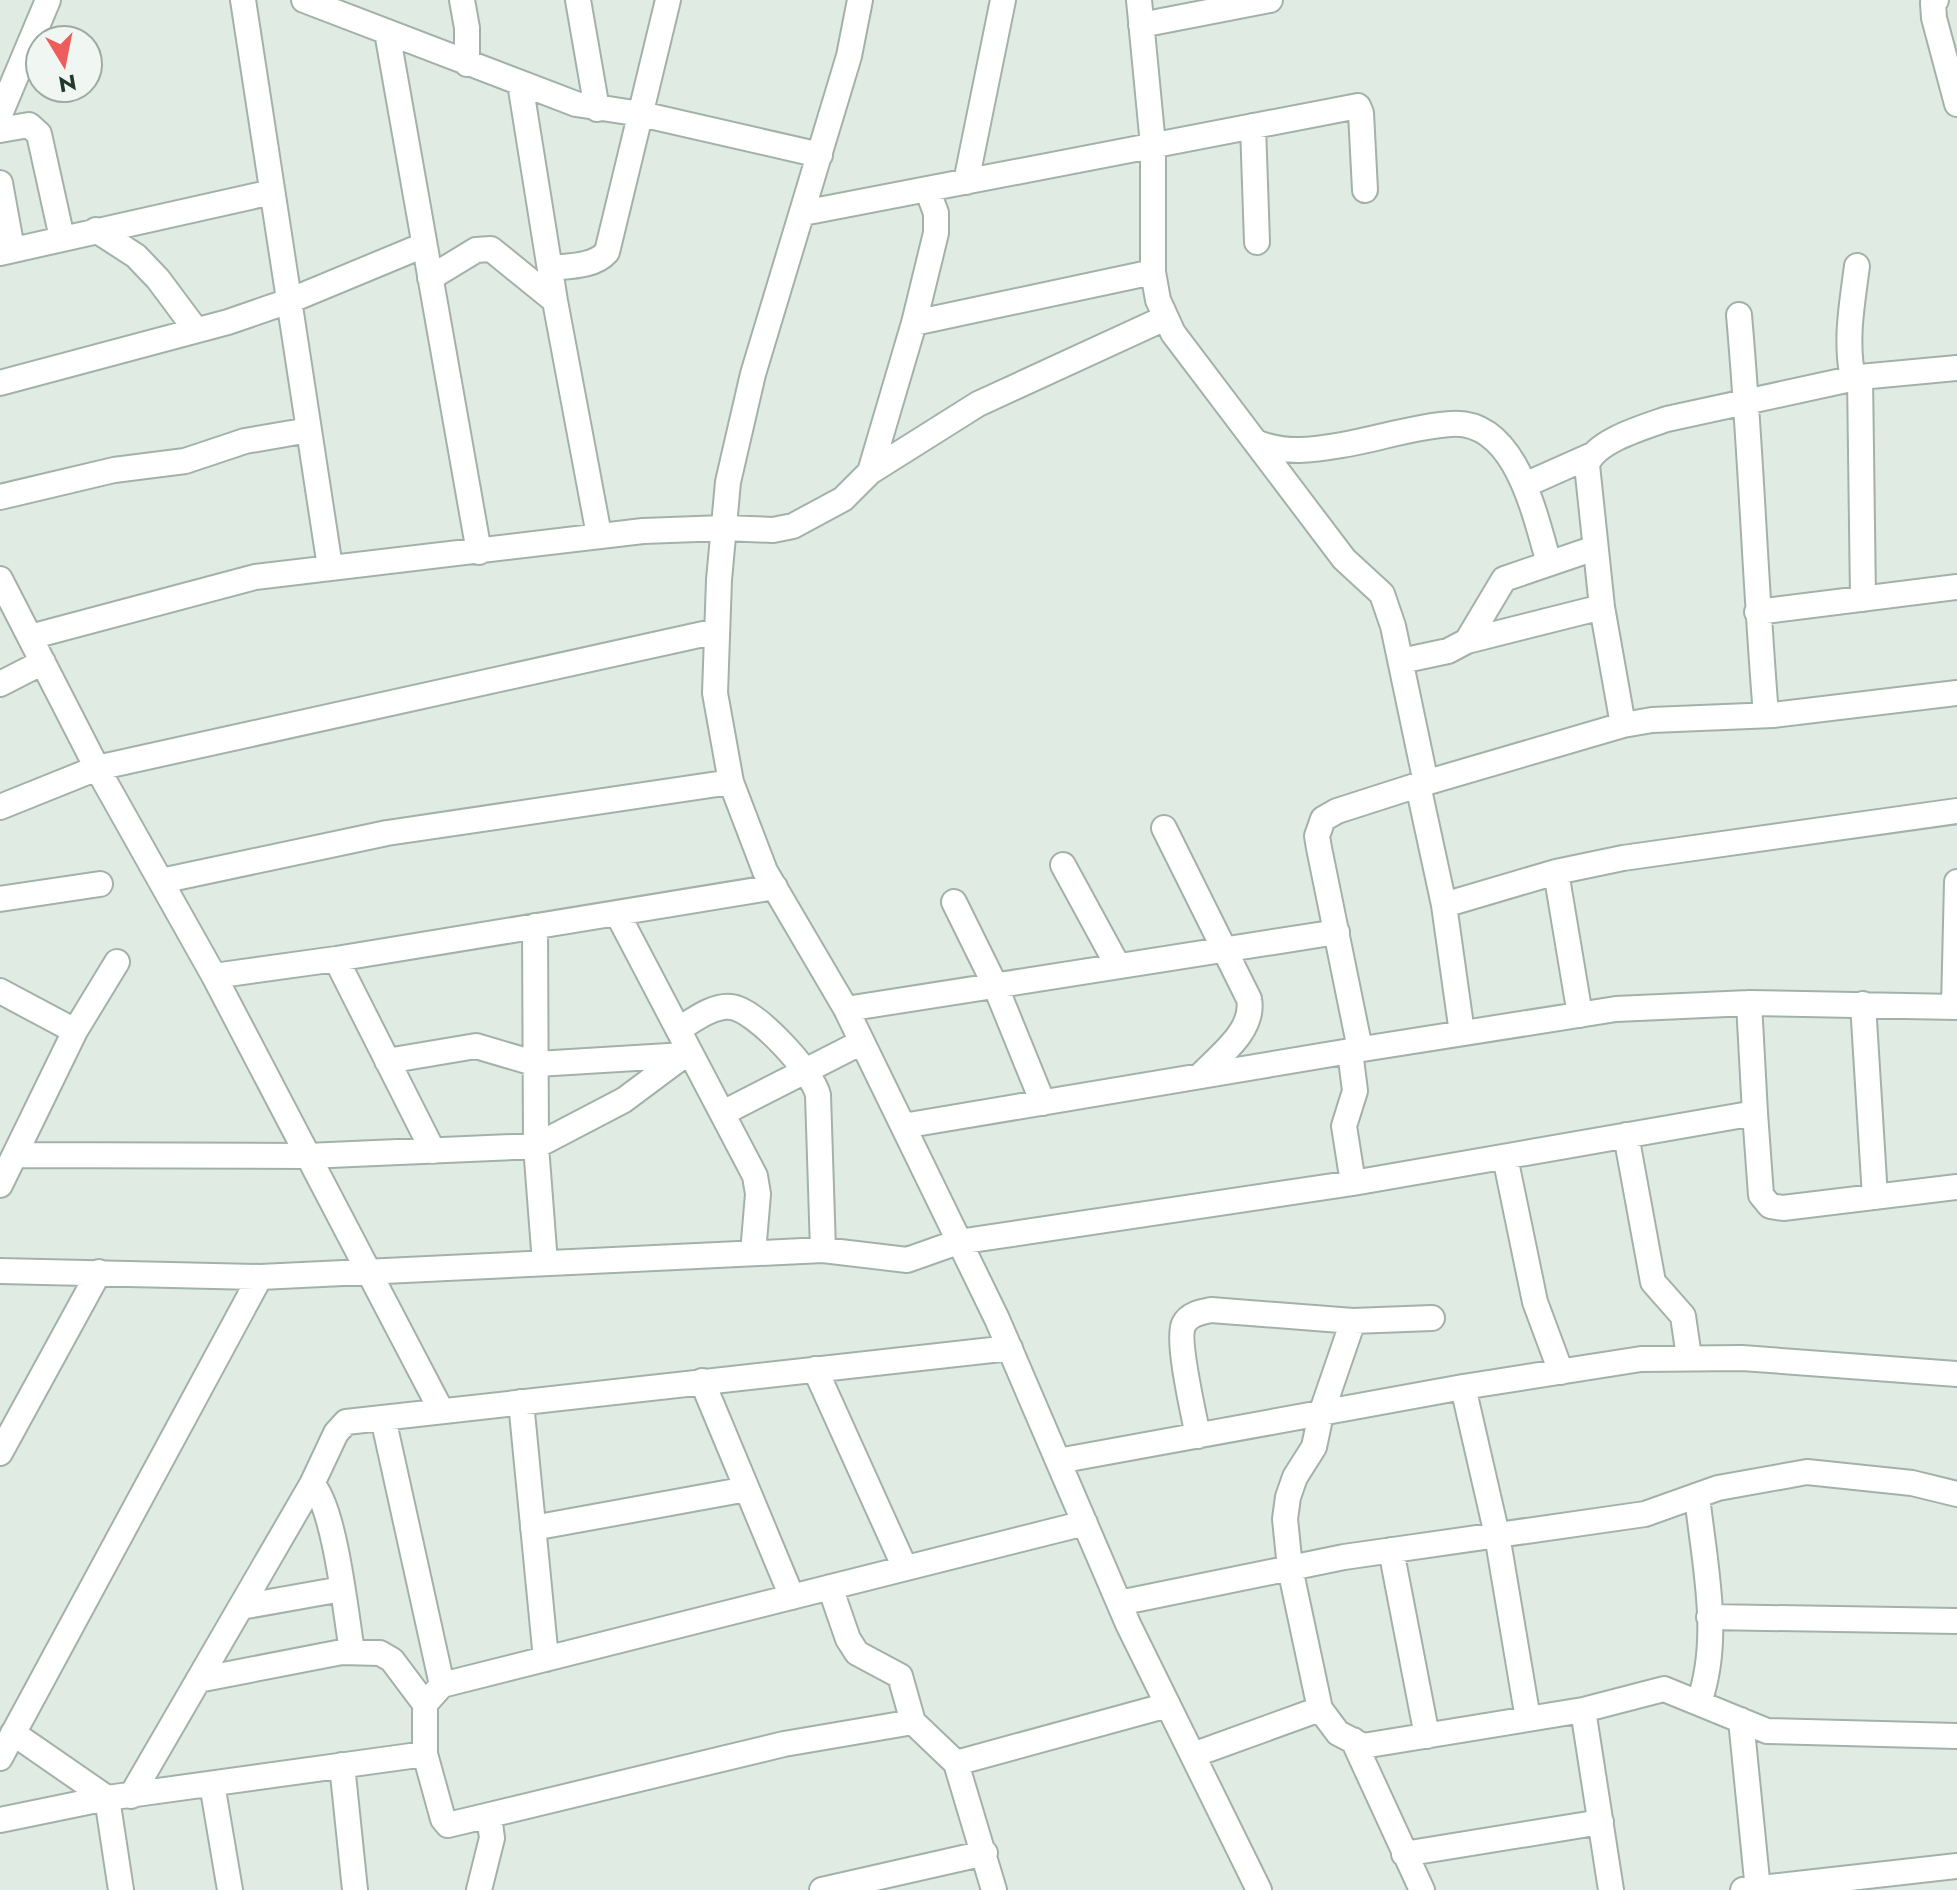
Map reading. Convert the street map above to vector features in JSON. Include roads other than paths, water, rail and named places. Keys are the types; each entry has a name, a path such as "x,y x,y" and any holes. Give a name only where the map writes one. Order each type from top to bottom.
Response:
{"street":[{"path":"0,114 48,0"},
{"path":"243,0 330,567"},
{"path":"462,0 467,28 467,64"},
{"path":"578,0 597,109"},
{"path":"550,268 589,263 602,258 607,252 668,0"},
{"path":"860,0 849,56 753,374 728,482 715,693 731,782 765,871 846,1009 1010,1348 1119,1603 1259,1890"},
{"path":"966,182 1003,0"},
{"path":"1139,0 1153,145 1153,272 1158,300 1173,333 1344,559 1382,594 1401,661 1444,905 1462,1033"},
{"path":"1141,25 1270,0"},
{"path":"1936,0 1933,3 1934,18 1957,104"},
{"path":"308,1 467,64 597,109 641,114 820,155"},
{"path":"387,32 479,552"},
{"path":"520,83 555,301 599,535"},
{"path":"803,213 1358,106 1361,113 1365,190"},
{"path":"0,130 29,125 39,134 62,238"},
{"path":"1253,126 1257,242"},
{"path":"0,183 6,251 272,192"},
{"path":"870,472 914,323 937,223 927,189"},
{"path":"96,230 136,256 158,279 196,330"},
{"path":"0,383 196,330 289,301 424,245"},
{"path":"430,278 476,250 491,249 555,301"},
{"path":"1857,266 1849,342 1857,378 1863,599"},
{"path":"914,323 1153,272"},
{"path":"1739,315 1766,715"},
{"path":"30,637 255,577 599,535 724,528 773,530 793,526 843,499 870,472 978,404 1165,318"},
{"path":"1525,485 1590,456 1641,428 1667,419 1857,378 1957,368"},
{"path":"1258,443 1283,450 1312,450 1452,423 1480,429 1508,456 1525,485 1549,563"},
{"path":"0,497 114,470 185,461 245,441 309,430"},
{"path":"1590,456 1587,465 1602,607 1623,725"},
{"path":"1467,641 1504,579 1595,548"},
{"path":"0,579 97,768 214,976 441,1410"},
{"path":"1757,612 1957,587"},
{"path":"1401,661 1448,651 1467,641 1602,607"},
{"path":"0,807 97,768 717,631"},
{"path":"0,684 43,662"},
{"path":"1353,1183 1344,1126 1355,1091 1355,1050 1337,932 1319,848 1318,826 1323,819 1337,811 1422,784 1623,725 1652,720 1766,715 1957,693"},
{"path":"161,881 387,833 731,782"},
{"path":"1444,905 1556,872 1623,858 1957,811"},
{"path":"1164,828 1249,999 1249,1017 1244,1029 1200,1076"},
{"path":"1063,865 1118,966"},
{"path":"1556,872 1580,1015"},
{"path":"903,1126 1616,1009 1749,1003 1955,1007 1957,882"},
{"path":"0,899 100,884"},
{"path":"214,976 775,887"},
{"path":"954,902 995,985 1043,1103"},
{"path":"617,913 679,1029 688,1055 723,1113 755,1176 758,1194 753,1253"},
{"path":"535,926 536,1146 545,1263"},
{"path":"846,1009 1337,932"},
{"path":"336,959 433,1151"},
{"path":"0,1185 75,1031 117,962"},
{"path":"0,991 75,1031"},
{"path":"1749,1003 1761,1195 1770,1206 1783,1208 1957,1187"},
{"path":"1863,1004 1875,1197"},
{"path":"679,1029 710,1011 728,1006 742,1010 757,1021 814,1082 818,1095 823,1250"},
{"path":"723,1113 862,1042"},
{"path":"387,1061 476,1046 537,1064 688,1055"},
{"path":"16,1155 307,1156 536,1146 624,1100 688,1055"},
{"path":"0,1271 260,1277 823,1250 907,1260 958,1242 1353,1183 1755,1113"},
{"path":"1626,1135 1653,1282 1683,1316 1689,1357"},
{"path":"1505,1157 1535,1302 1561,1372"},
{"path":"0,1453 99,1272"},
{"path":"0,1758 260,1277"},
{"path":"1198,1436 1181,1342 1184,1323 1191,1316 1211,1310 1353,1321 1432,1318"},
{"path":"1353,1321 1321,1414 1314,1447 1295,1477 1288,1497 1285,1519 1290,1568 1320,1709 1338,1733 1363,1746 1583,1710 1664,1689 1767,1731 1957,1736"},
{"path":"121,1890 119,1797 198,1680 312,1484 343,1424 441,1410 1010,1348"},
{"path":"1058,1461 1463,1387 1641,1359 1769,1359 1957,1374"},
{"path":"815,1369 905,1568"},
{"path":"702,1381 792,1597"},
{"path":"1463,1387 1497,1535 1528,1719"},
{"path":"521,1402 546,1659"},
{"path":"383,1418 442,1685"},
{"path":"1119,1603 1391,1550 1645,1514 1718,1488 1807,1472 1912,1483 1957,1494"},
{"path":"312,1484 319,1490 334,1543 352,1651"},
{"path":"533,1528 747,1489"},
{"path":"1697,1496 1709,1617 1709,1658 1699,1702"},
{"path":"425,1704 442,1685 1085,1523"},
{"path":"1391,1550 1427,1736"},
{"path":"830,1587 848,1639 857,1653 900,1676 913,1722 956,1763 994,1890"},
{"path":"241,1607 342,1589"},
{"path":"1709,1617 1957,1621"},
{"path":"198,1680 352,1651 380,1653 392,1660 425,1704 425,1754 445,1824 448,1825 784,1744 913,1722"},
{"path":"956,1763 1168,1705"},
{"path":"1193,1755 1320,1709"},
{"path":"1583,1710 1611,1890"},
{"path":"1741,1720 1753,1889 1957,1866"},
{"path":"13,1733 119,1797"},
{"path":"1353,1740 1422,1890"},
{"path":"0,1820 119,1797 425,1754"},
{"path":"342,1765 355,1890"},
{"path":"212,1784 230,1890"},
{"path":"479,1890 492,1838 489,1816"},
{"path":"1404,1854 1601,1822"},
{"path":"822,1890 985,1853"}]}
